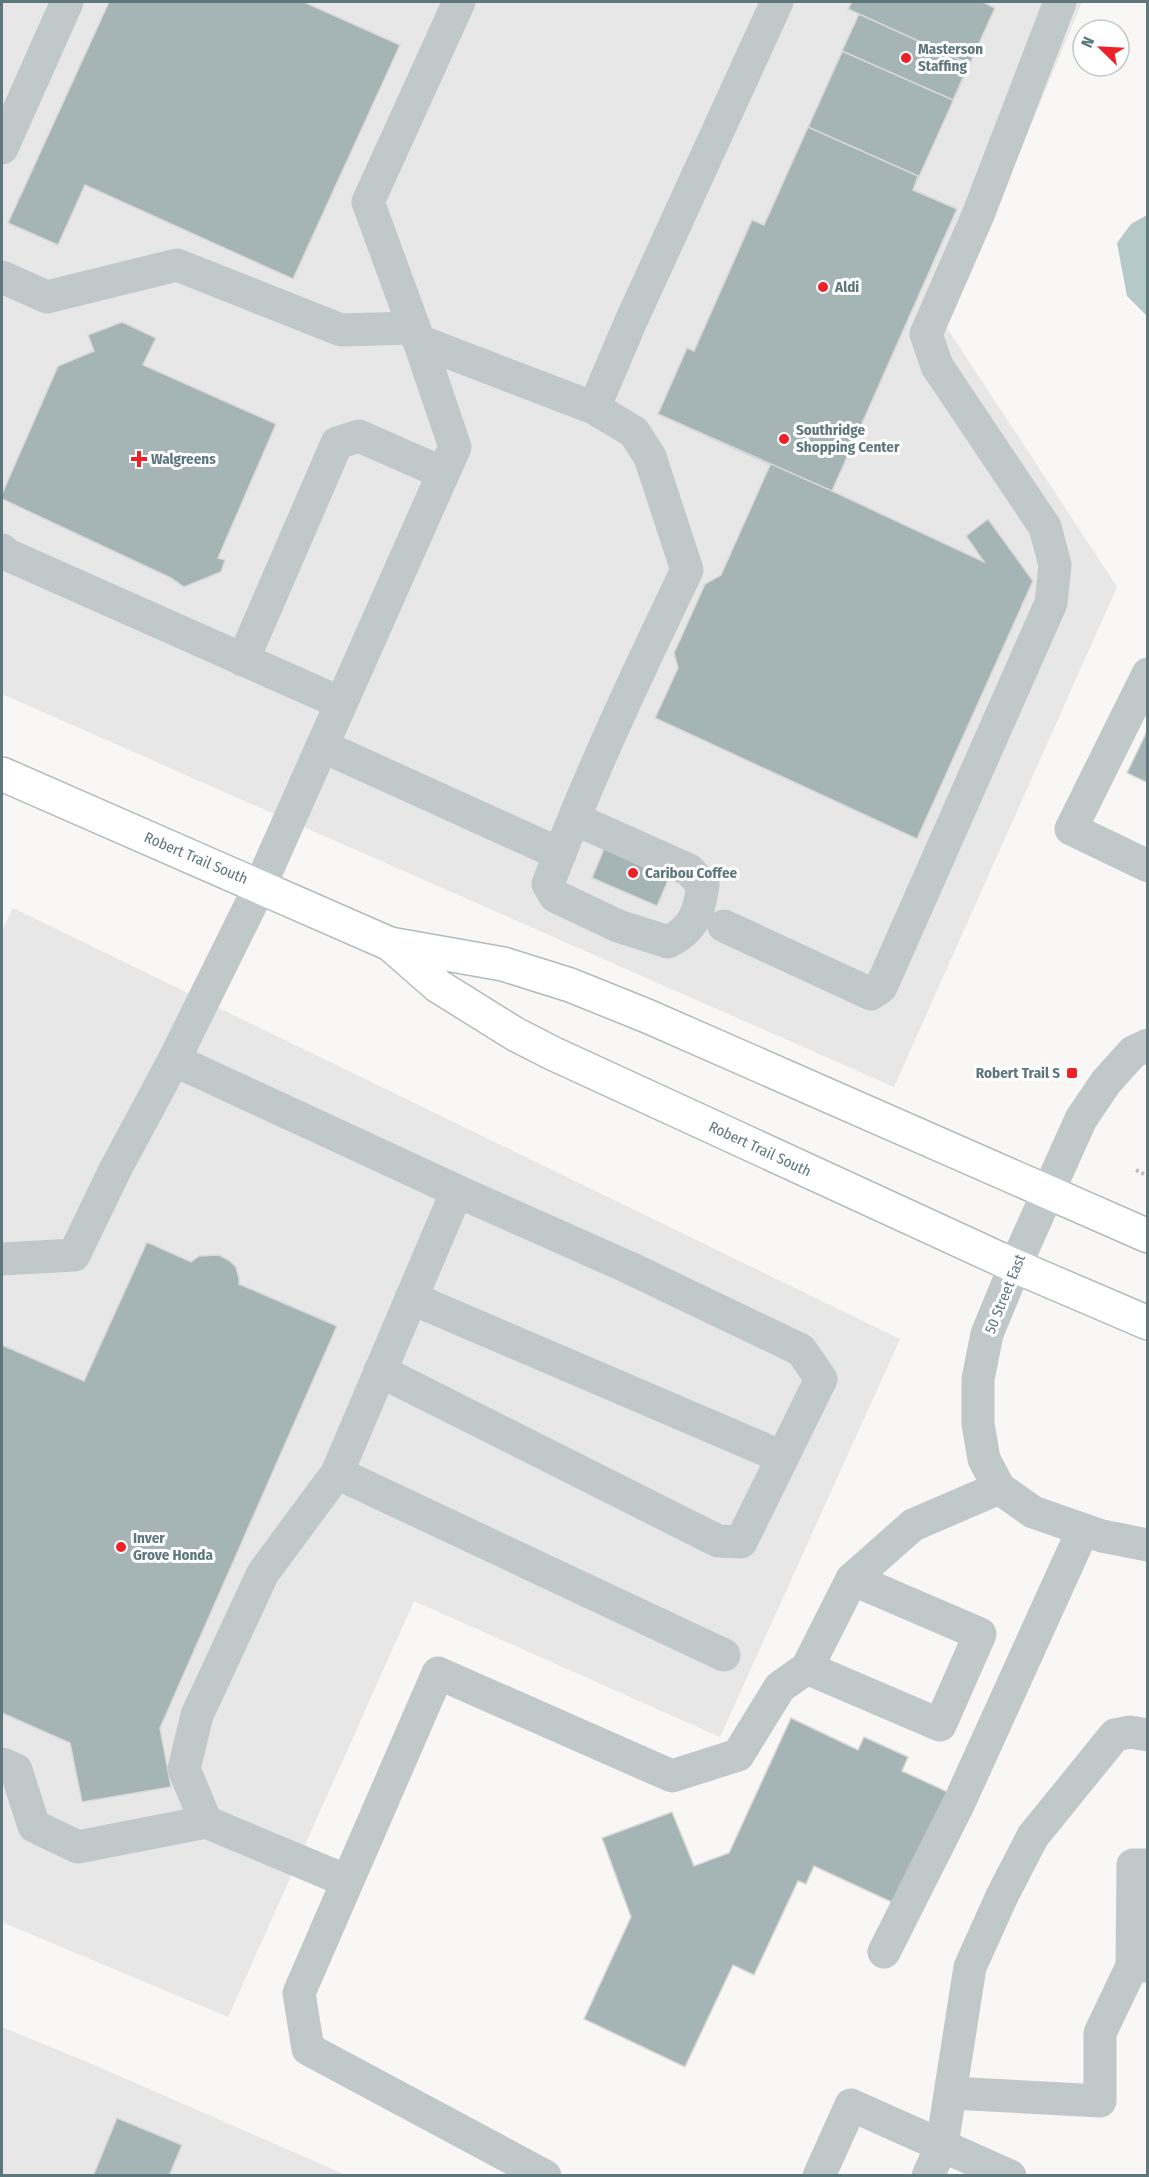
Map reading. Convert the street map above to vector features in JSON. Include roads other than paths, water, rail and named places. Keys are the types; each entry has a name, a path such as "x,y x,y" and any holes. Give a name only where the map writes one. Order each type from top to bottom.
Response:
{"main road":[{"name":"Robert Trail South","path":"5,781 260,886 390,944 503,964 570,985 647,1016 1148,1236"},
{"name":"Robert Trail South","path":"390,944 438,986 515,1034 1015,1266 1148,1323"}],"street":[{"path":"2,148 67,2"},
{"path":"2,1259 74,1255 114,1170 174,1060 260,886 455,447 368,202 459,2"},
{"path":"594,408 631,321 777,2"},
{"path":"724,926 871,994 881,987 1051,603 1055,565 1045,527 937,366 926,334 978,215 1060,2"},
{"path":"2,277 47,297 177,265 341,330 416,335 594,408 634,432 650,457 687,570 643,662 575,819 560,854 548,884 555,896 618,926 668,942 684,934 699,910 703,885 689,870 575,819"},
{"path":"243,660 337,442 359,436 443,473"},
{"path":"2,549 8,555 341,702"},
{"path":"1148,674 1071,829 1148,866"},
{"path":"322,746 560,854"},
{"name":"50 Street East","path":"1148,1045 1133,1052 1099,1091 1081,1119 987,1334 978,1379 978,1424 984,1459 999,1488 1033,1512 1102,1536 1148,1545"},
{"path":"174,1060 630,1268 801,1350 820,1379 741,1542 718,1541 380,1371"},
{"path":"207,1822 184,1769 197,1715 263,1573 337,1473 457,1191"},
{"path":"411,1298 782,1457"},
{"path":"337,1473 724,1655"},
{"path":"545,2175 308,2049 299,1993 438,1673 672,1776 738,1755 780,1687 807,1668 852,1579 913,1525 999,1488"},
{"path":"884,1952 959,1803 1083,1530"},
{"path":"807,1668 940,1725 980,1634 852,1579"},
{"path":"928,2175 942,2145 970,1966 1002,1896 1033,1836 1114,1735 1130,1732 1148,1735"},
{"path":"2,1764 16,1770 34,1826 78,1848 207,1822 347,1881"},
{"path":"951,2093 1100,2101 1100,2033 1140,1966 1133,1865 1148,1865"},
{"path":"819,2175 851,2105 1010,2175"}],"place":[{"name":"Masterson Staffing","path":"906,58"},
{"name":"Aldi","path":"823,287"},
{"name":"Southridge Shopping Center","path":"784,439"},
{"name":"Walgreens","path":"139,459"},
{"name":"Caribou Coffee","path":"633,873"},
{"name":"Robert Trail S","path":"1072,1073"},
{"name":"Inver Grove Honda","path":"121,1547"}]}
